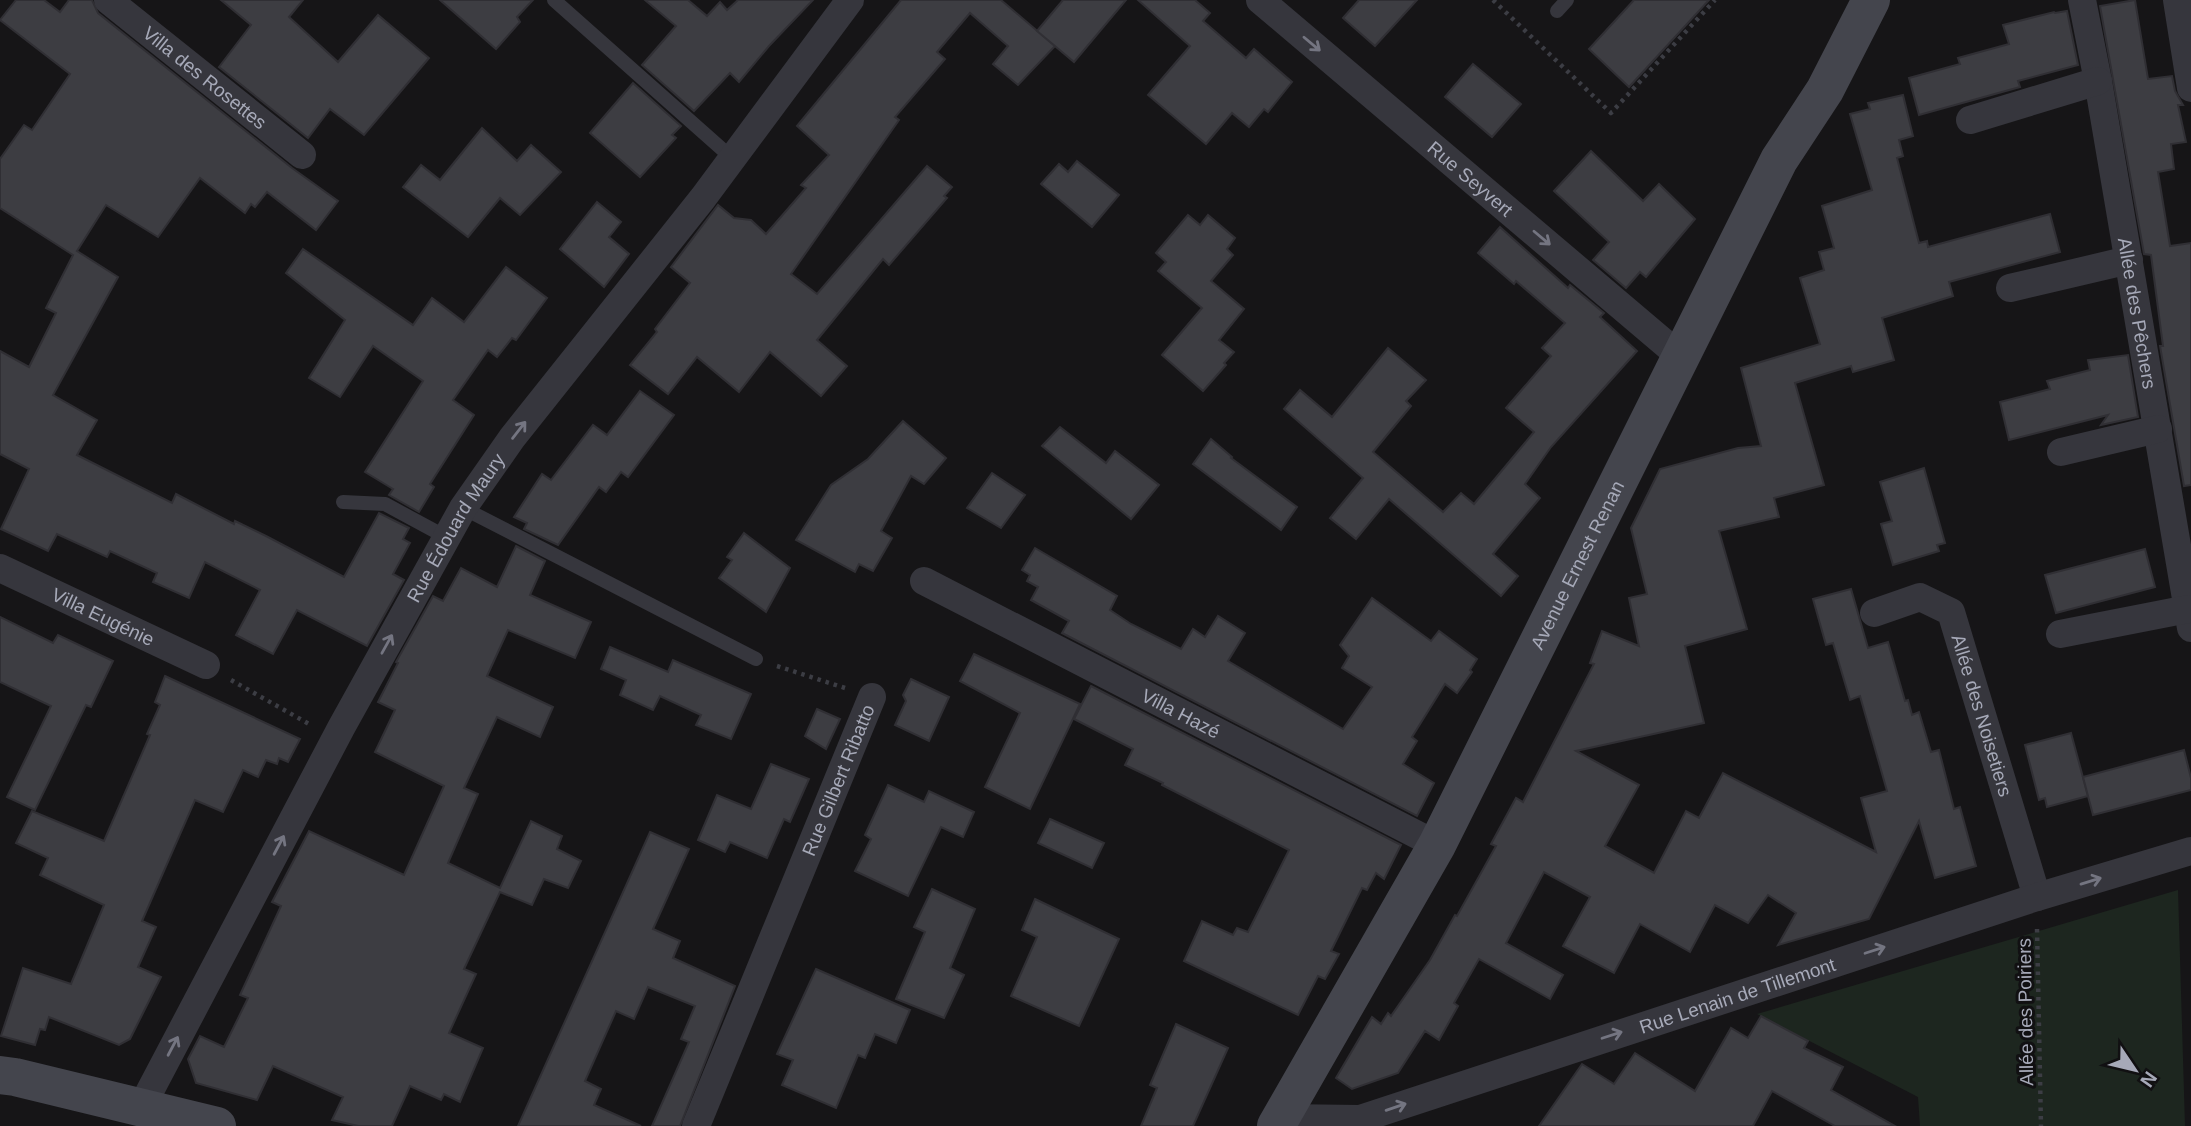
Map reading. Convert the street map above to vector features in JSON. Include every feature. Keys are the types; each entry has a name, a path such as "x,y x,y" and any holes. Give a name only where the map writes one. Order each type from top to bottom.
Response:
{"street":[{"name":"Villa des Rosettes","path":"108,0 302,155"},
{"name":"Rue Édouard Maury","path":"142,1107 335,738 463,508 512,438 732,158 850,0"},
{"name":"Rue Seyvert","path":"1260,0 1681,358"},
{"name":"Avenue Ernest Renan","path":"1278,1122 1437,845 1779,160 1825,90 1871,0"},
{"name":"Allée des Pêchers","path":"2082,0 2189,618"},
{"path":"2177,0 2191,88"},
{"path":"1970,120 2098,81"},
{"path":"2010,288 2129,260"},
{"path":"2061,452 2158,429"},
{"name":"Villa Eugénie","path":"0,568 206,665"},
{"name":"Villa Hazé","path":"925,581 1437,845"},
{"name":"Allée des Noisetiers","path":"1874,613 1920,597 1951,612 2038,897"},
{"path":"2060,634 2189,618"},
{"name":"Rue Gilbert Ribatto","path":"696,1126 872,697"},
{"name":"Rue Lenain de Tillemont","path":"1278,1122 1360,1119 2038,897 2191,851"},
{"path":"0,1075 217,1126"}],"lane":[{"path":"554,0 732,158"},
{"path":"342,502 385,504 446,537"},
{"path":"463,508 757,659"}],"path":[{"path":"1493,0 1611,113 1715,0"},
{"path":"1500,6 1505,0"},
{"name":"Rue Gilbert Ribatto","path":"757,659 872,697"},
{"path":"206,665 335,738"},
{"name":"Allée des Poiriers","path":"2038,897 2036,970 2041,1126"}],"shaded area":[{"path":"2178,890 2185,1126 1920,1126 1918,1097 1757,1014"}],"building":[{"path":"16,0 44,0 60,12 69,0 92,0 98,13 292,168 338,201 316,230 267,192 255,207 251,204 245,213 200,178 158,237 106,205 77,251 118,277 53,395 97,420 77,455 172,503 176,494 234,524 235,521 266,536 344,577 379,513 409,528 403,539 410,543 393,574 404,580 367,646 297,610 273,654 236,635 260,590 205,562 189,598 153,582 157,573 110,551 107,557 57,534 48,551 1,529 29,469 0,454 0,351 29,367 56,313 46,308 73,255 0,208 0,159 24,125 32,130 70,74 0,20"},
{"path":"221,0 303,0 289,17 338,62 378,15 429,58 364,135 330,109 308,138 219,67 251,25"},
{"path":"440,0 533,0 517,17 520,22 496,49"},
{"path":"645,0 688,0 707,16 720,2 727,10 738,0 813,0 739,82 730,73 694,111 642,65 676,26"},
{"path":"901,0 1001,0 1055,46 1018,85 993,64 1008,46 970,13 937,52 945,59 895,117 899,120 791,274 817,294 927,166 952,187 944,196 947,198 889,265 883,259 817,340 847,366 821,396 770,352 739,392 697,357 668,394 630,365 657,332 655,329 690,283 671,267 718,205 734,218 751,220 766,234 806,188 801,185 829,155 797,126"},
{"path":"1063,0 1126,0 1074,62 1037,31"},
{"path":"1138,0 1195,0 1210,13 1203,21 1246,58 1254,49 1292,82 1268,112 1264,109 1249,127 1232,113 1206,144 1148,95 1190,46"},
{"path":"1359,0 1417,0 1375,46 1343,18"},
{"path":"1634,0 1709,0 1629,87 1589,49"},
{"path":"2135,0 2148,79 2172,76 2175,91 2183,105 2178,105 2186,142 2171,144 2174,169 2158,172 2170,246 2191,243 2191,485 2184,486 2160,346 2163,346 2151,255 2144,254 2100,6"},
{"path":"2067,11 2078,65 2018,81 2020,87 1919,115 1909,78 1960,64 1958,58 2009,44 2003,25"},
{"path":"1473,64 1521,104 1492,137 1445,97"},
{"path":"633,83 681,126 672,135 676,138 640,177 590,133"},
{"path":"1903,95 1913,136 1899,140 1903,156 1897,158 1919,243 1927,241 1928,247 2050,214 2060,252 1949,282 1953,296 1882,318 1894,360 1853,372 1851,366 1795,383 1824,485 1774,498 1779,517 1719,531 1747,629 1685,646 1704,723 1576,751 1639,785 1605,846 1654,873 1686,811 1699,818 1723,773 1876,852 1861,798 1887,791 1860,696 1850,700 1833,643 1826,645 1813,599 1851,589 1868,648 1888,642 1905,701 1908,700 1912,715 1919,712 1931,752 1939,750 1954,809 1960,807 1976,866 1935,878 1919,821 1869,919 1778,945 1796,913 1768,895 1748,923 1715,905 1690,952 1640,924 1614,973 1563,946 1590,897 1544,872 1506,943 1563,975 1550,999 1479,959 1454,1003 1458,1006 1439,1040 1425,1031 1398,1073 1352,1089 1336,1078 1372,1017 1381,1024 1388,1013 1391,1016 1430,960 1455,915 1457,916 1496,846 1491,844 1516,798 1523,802 1594,664 1590,663 1602,631 1639,646 1629,598 1647,594 1631,528 1660,469 1738,448 1761,446 1741,368 1820,344 1800,278 1824,270 1819,252 1834,248 1822,206 1872,190 1850,114 1870,109 1868,103"},
{"path":"482,128 517,161 531,145 561,172 520,215 500,198 468,237 403,187 421,165 440,180"},
{"path":"1591,151 1643,201 1659,184 1695,219 1646,277 1640,272 1626,288 1593,260 1609,242 1554,191"},
{"path":"1077,161 1119,195 1092,227 1041,184 1059,164 1068,172"},
{"path":"597,202 621,222 609,237 629,254 604,287 560,249"},
{"path":"1188,215 1200,225 1208,215 1235,238 1227,249 1233,255 1211,281 1244,309 1219,340 1234,352 1203,391 1162,355 1202,308 1158,271 1166,262 1156,253"},
{"path":"1500,227 1568,288 1570,285 1604,313 1600,317 1637,351 1551,447 1525,484 1540,498 1493,554 1518,576 1501,596 1389,499 1356,539 1330,518 1363,478 1284,409 1300,390 1332,417 1388,348 1426,380 1406,401 1411,406 1373,452 1443,512 1461,493 1474,504 1534,432 1506,408 1551,356 1542,348 1565,323 1478,253"},
{"path":"303,249 413,325 432,298 464,322 506,267 547,298 516,340 512,338 497,357 488,350 453,400 474,415 430,484 434,487 419,512 389,495 393,489 365,472 423,381 373,346 340,397 309,378 345,320 286,273"},
{"path":"2128,355 2138,417 2101,425 2108,415 2009,440 2000,402 2050,389 2047,381 2090,370 2088,360"},
{"path":"640,391 674,415 628,477 621,472 606,492 599,487 558,545 524,529 527,523 514,517 542,474 551,480 593,425 607,435"},
{"path":"903,421 946,458 924,484 911,476 881,531 892,538 873,571 859,564 855,572 796,540 831,485 868,459"},
{"path":"1060,427 1106,463 1115,451 1159,485 1131,519 1042,446"},
{"path":"1211,439 1231,458 1297,507 1281,530 1193,464"},
{"path":"1924,468 1945,543 1937,545 1939,551 1893,565 1881,524 1892,521 1880,482"},
{"path":"992,473 1025,495 1001,528 967,508"},
{"path":"744,533 790,568 766,612 719,578 732,560 727,557"},
{"path":"516,546 545,561 530,595 591,622 575,658 508,630 487,676 553,707 540,737 497,717 464,788 478,794 448,863 500,888 531,821 562,836 557,849 581,861 568,888 544,879 532,905 500,892 464,969 476,974 449,1033 483,1048 460,1102 444,1094 441,1100 410,1086 392,1126 358,1126 332,1120 343,1097 273,1066 257,1100 196,1083 188,1059 200,1036 224,1047 248,998 240,995 281,906 272,902 309,831 404,875 444,786 375,752 395,710 378,702 398,663 396,662 433,596 443,601 461,568 497,587"},
{"path":"1035,548 1117,596 1110,610 1131,624 1181,649 1193,629 1205,637 1218,616 1245,633 1228,661 1343,729 1372,687 1342,668 1349,656 1340,645 1372,598 1431,641 1439,631 1477,659 1470,670 1472,672 1457,693 1445,684 1412,737 1417,741 1403,764 1434,783 1417,816 1062,633 1069,621 1031,600 1038,587 1027,581 1030,575 1022,570"},
{"path":"2145,549 2155,587 2056,613 2045,575"},
{"path":"0,617 53,643 58,635 113,661 91,707 86,705 35,810 7,797 51,706 0,682"},
{"path":"610,647 668,672 673,660 751,694 731,739 696,725 701,715 660,696 653,710 620,695 626,680 601,669"},
{"path":"974,654 1080,704 1030,809 985,787 1020,713 960,681"},
{"path":"165,676 300,739 288,762 279,758 277,764 266,760 258,777 243,770 223,812 195,800 142,921 156,927 138,967 161,977 130,1039 119,1045 49,1017 45,1030 40,1029 35,1045 1,1036 23,968 71,984 104,905 40,875 48,858 16,843 32,811 104,841 150,735 147,734 160,705 155,702"},
{"path":"911,679 949,697 929,741 895,725 906,701 903,695"},
{"path":"1091,686 1401,845 1384,879 1376,873 1367,890 1362,888 1331,951 1339,954 1325,979 1318,976 1298,1015 1184,961 1202,921 1233,935 1237,928 1248,932 1289,850 1125,765 1133,749 1074,719"},
{"path":"817,709 840,719 826,749 805,736"},
{"path":"2071,733 2088,796 2047,807 2045,798 2039,800 2025,745"},
{"path":"2184,750 2191,790 2093,815 2083,777"},
{"path":"771,764 809,779 790,822 784,819 767,858 730,842 725,852 698,840 717,795 751,809"},
{"path":"888,785 924,802 929,791 974,812 963,837 941,827 908,896 855,871 871,839 865,835"},
{"path":"1050,819 1104,843 1092,868 1038,843"},
{"path":"650,832 689,849 653,929 680,941 673,958 735,986 680,1126 652,1126 689,1042 681,1039 695,1006 648,987 634,1019 616,1011 585,1081 601,1089 594,1105 641,1126 518,1126"},
{"path":"932,889 975,909 950,968 964,975 944,1018 896,999 925,932 914,927"},
{"path":"1035,899 1119,939 1079,1026 1011,996 1037,937 1022,930"},
{"path":"816,969 910,1010 896,1043 875,1034 865,1058 858,1055 836,1108 782,1085 793,1060 777,1054"},
{"path":"1761,1016 1808,1041 1804,1048 1843,1067 1831,1090 1895,1126 1835,1126 1772,1091 1753,1126 1539,1126 1582,1064 1614,1084 1635,1053 1695,1091 1731,1028 1748,1038"},
{"path":"1176,1024 1228,1048 1193,1126 1141,1126 1157,1088 1150,1085"}]}
